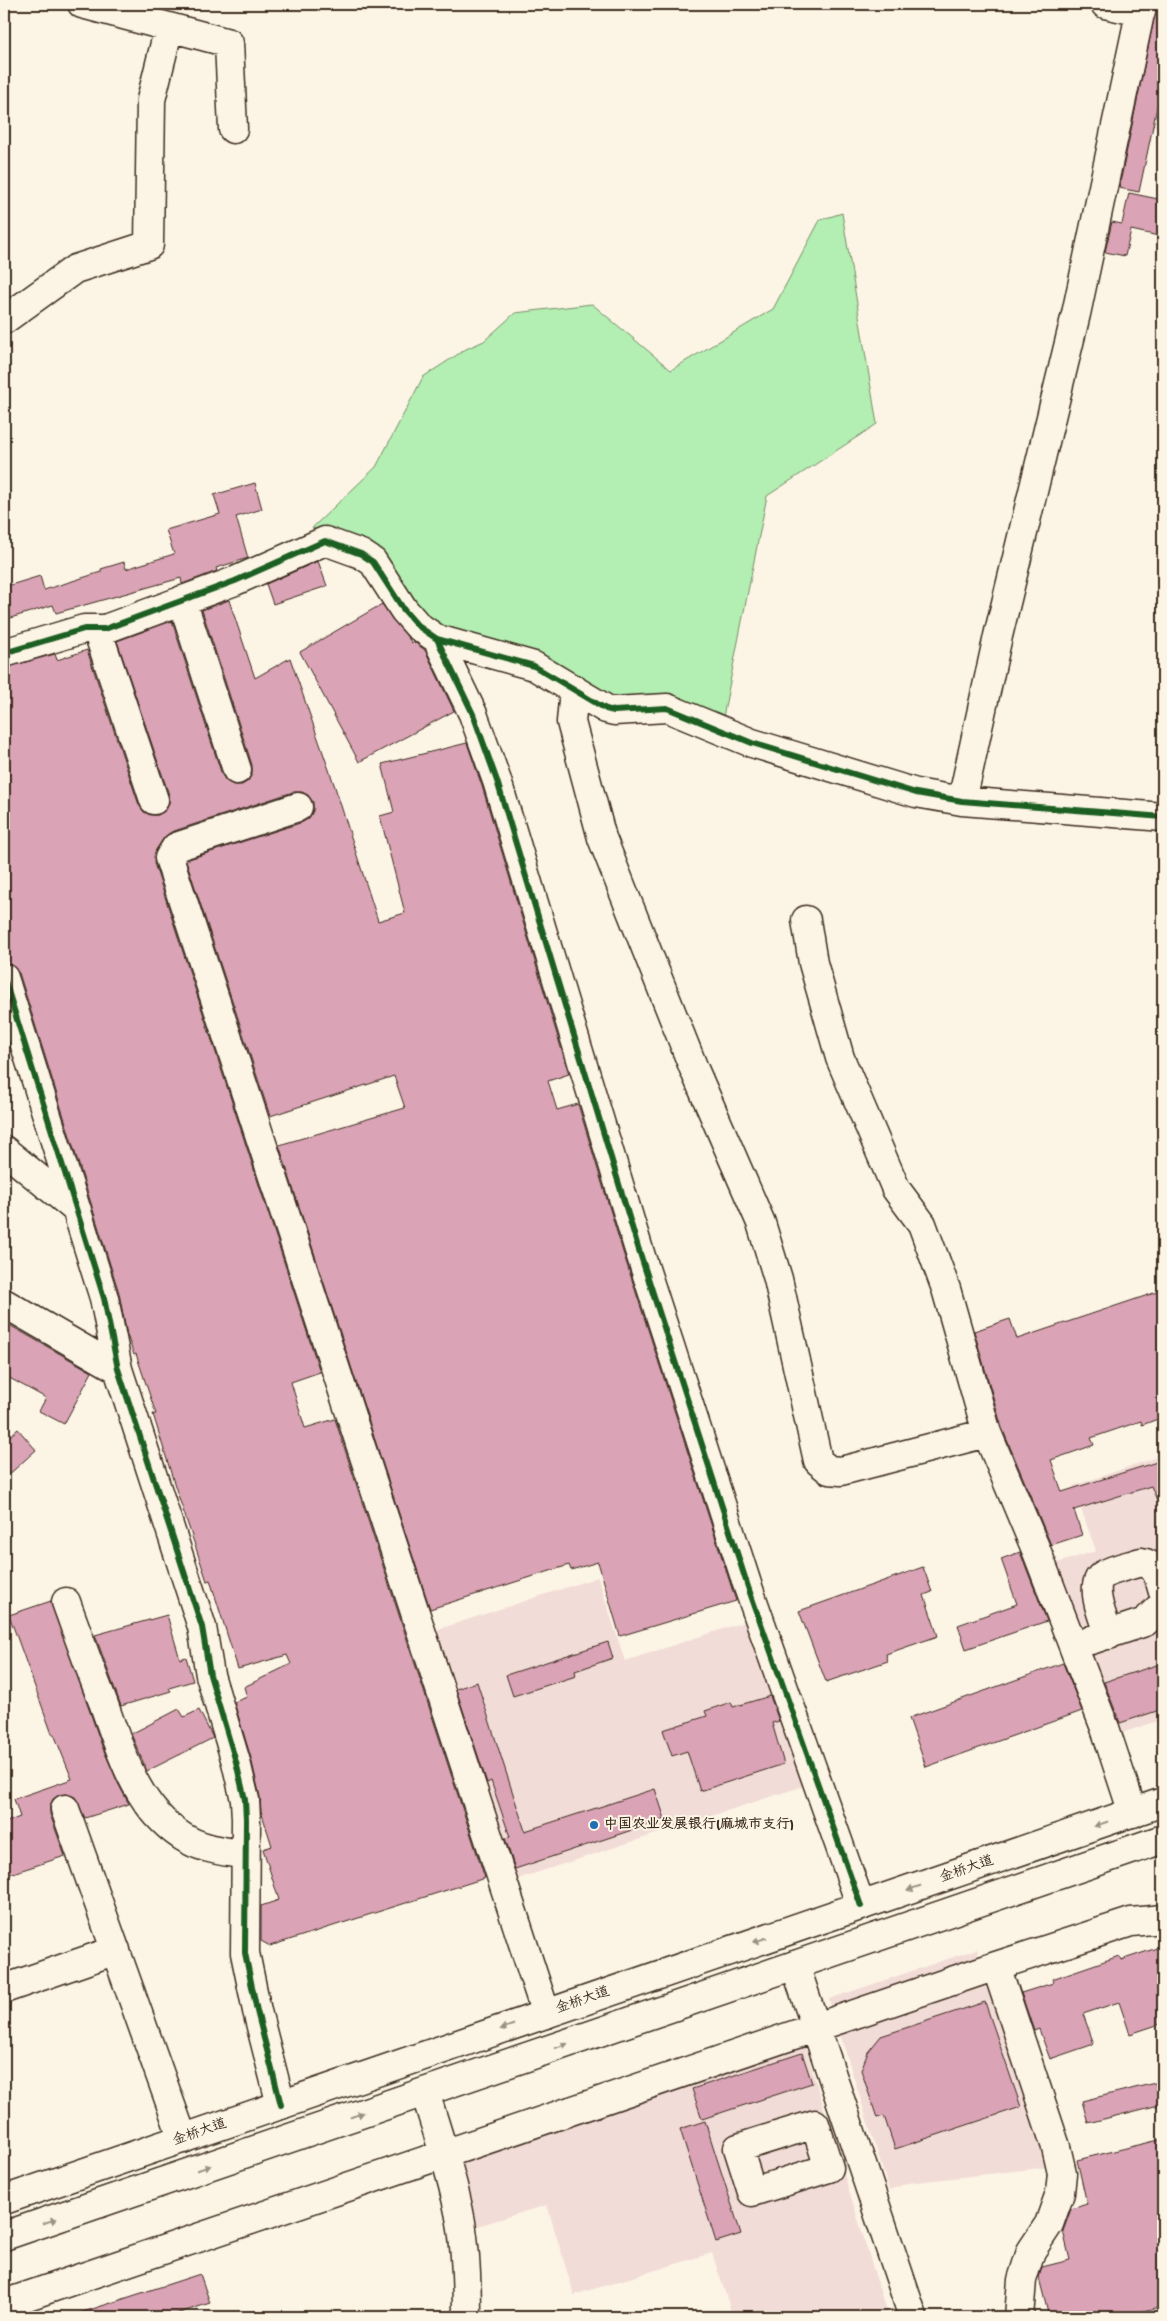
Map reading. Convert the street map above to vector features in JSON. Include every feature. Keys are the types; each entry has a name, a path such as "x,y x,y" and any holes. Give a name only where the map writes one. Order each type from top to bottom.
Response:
{"main road":[{"path":"82,4 229,43 233,129"},
{"path":"962,801 998,636 1076,314 1147,8 1105,4"},
{"path":"4,320 75,269 149,245 151,100 169,27"},
{"path":"4,653 84,630 105,629 235,581 325,541 361,554 373,562 404,610 418,626 437,639 534,666 606,709 614,711 667,708 762,745 916,793 962,801 1163,817"},
{"path":"182,600 237,770"},
{"path":"97,629 154,800"},
{"path":"437,639 473,714 497,781 638,1247 745,1577 861,1906"},
{"path":"574,690 571,722 602,838 694,1068 760,1223 778,1279 818,1461 829,1470 841,1471 987,1433"},
{"path":"298,807 176,847 169,858 546,2014"},
{"path":"806,920 813,963 840,1058 896,1189 922,1224 946,1289 987,1433 1037,1552 1105,1728 1133,1812"},
{"path":"4,978 104,1298 118,1369 202,1627 210,1675 236,1762 245,1800 245,1953 257,2011 281,2105"},
{"path":"4,1150 77,1210"},
{"path":"4,1302 118,1369"},
{"path":"1109,1634 1096,1592 1097,1584 1104,1575 1141,1562 1146,1563 1154,1568 1163,1592"},
{"path":"66,1602 127,1769 142,1796 164,1823 185,1838 213,1849 245,1856"},
{"path":"1073,1646 1145,1622 1163,1604"},
{"name":"金桥大道","path":"4,2200 1163,1802"},
{"path":"66,1809 183,2138"},
{"path":"4,2236 1163,1839"},
{"path":"4,2304 996,1966 1131,1922 1163,1919"},
{"path":"4,1989 116,1950"},
{"path":"795,1965 913,2317"},
{"path":"996,1966 1056,2147 1062,2173 1055,2208 1041,2238 1031,2251 1022,2280 1019,2317"},
{"path":"425,2092 461,2222 467,2275 467,2317"},
{"path":"815,2124 845,2114"}],"shaded area":[{"path":"1163,1455 1163,1719 1113,1736 1054,1564 1096,1551 1073,1486"},
{"path":"598,1577 625,1661 750,1620 804,1786 511,1881 430,1632"},
{"path":"977,1949 1050,2167 908,2183 889,2190 829,1999"},
{"path":"804,2043 888,2317 733,2317 712,2253 574,2295 547,2205 471,2228 455,2157"}],"green space":[{"path":"842,213 877,424 767,496 722,722 614,705 417,618 370,548 312,528 376,467 423,377 466,349 484,341 515,313 592,304 671,370 773,309 820,220"}],"building":[{"path":"1157,4 1163,4 1163,79 1139,192 1119,188"},
{"path":"1129,193 1163,200 1163,237 1131,230 1125,256 1105,252 1112,222 1122,224"},
{"path":"255,483 262,509 236,517 248,558 216,568 217,571 182,584 181,578 56,613 53,605 4,620 4,587 40,576 44,590 101,572 101,569 124,562 126,569 174,554 166,530 220,514 214,495"},
{"path":"318,561 327,586 273,604 266,584"},
{"path":"229,600 255,678 290,658 335,787 378,921 405,913 380,816 394,812 382,764 467,743 482,786 569,1074 548,1081 557,1110 578,1104 623,1252 736,1601 620,1636 598,1562 571,1570 569,1565 430,1609 279,1145 405,1108 394,1076 270,1116 186,860 303,822 309,818 313,811 313,802 308,795 302,792 293,792 171,832 163,839 156,850 154,863 320,1372 291,1382 296,1399 305,1428 335,1419 485,1878 270,1946 261,1941 261,1906 279,1900 263,1849 272,1846 261,1811 260,1797 251,1758 234,1702 247,1697 244,1687 291,1664 287,1655 238,1669 210,1580 207,1581 175,1486 153,1414 156,1414 136,1354 134,1355 127,1335 119,1293 19,973 7,961 4,950 4,668 55,654 57,660 87,650 139,805 144,812 150,815 158,815 166,810 169,803 169,795 117,641 172,621 222,775 226,781 233,785 242,785 248,781 252,774 252,765 202,610"},
{"path":"382,604 412,643 414,642 425,650 454,711 359,762 300,652"},
{"path":"1163,1290 1163,1417 1142,1425 1141,1421 1091,1438 1094,1445 1051,1460 1062,1492 1163,1460 1163,1514 1151,1486 1074,1510 1082,1535 1051,1545 1002,1428 974,1331 1010,1319 1017,1339"},
{"path":"4,1322 92,1372 64,1424 39,1411 46,1398 4,1375"},
{"path":"18,1429 36,1450 4,1479 4,1441"},
{"path":"1020,1552 1047,1621 966,1649 958,1625 1017,1604 1001,1559"},
{"path":"923,1567 932,1592 924,1595 938,1636 886,1654 888,1661 826,1682 799,1611"},
{"path":"51,1601 102,1746 129,1804 85,1818 75,1797 67,1794 59,1795 53,1799 50,1806 50,1814 65,1856 4,1876 4,1823 20,1817 14,1799 72,1779 54,1734 52,1734 9,1615"},
{"path":"167,1615 180,1659 186,1657 193,1681 169,1688 171,1691 121,1706 95,1635"},
{"path":"608,1642 613,1658 575,1671 576,1676 513,1696 506,1675"},
{"path":"1063,1663 1082,1711 926,1767 909,1718"},
{"path":"1163,1663 1163,1709 1120,1723 1104,1682"},
{"path":"477,1682 525,1831 655,1789 665,1819 515,1869 505,1838 510,1837 491,1781 487,1783 456,1689"},
{"path":"770,1696 779,1721 772,1723 784,1764 700,1791 687,1751 672,1756 663,1730 707,1716 705,1711 731,1702 733,1707"},
{"path":"179,1709 184,1717 199,1710 213,1738 147,1771 131,1734"},
{"path":"1160,1947 1163,1957 1163,2023 1130,2034 1119,2002 1083,2014 1094,2044 1050,2059 1039,2029 1034,2031 1021,1993 1053,1983 1052,1979 1119,1956 1121,1960"},
{"path":"985,2002 1021,2107 895,2149 884,2116 877,2118 861,2070 868,2052 881,2036"},
{"path":"802,2053 812,2083 702,2119 692,2089"},
{"path":"1163,2081 1163,2104 1088,2123 1082,2101"},
{"path":"705,2121 741,2234 716,2242 680,2129"},
{"path":"1163,2139 1163,2306 1120,2317 1049,2317 1039,2278 1042,2267 1070,2260 1063,2231 1071,2209 1087,2204 1077,2160"},
{"path":"200,2274 210,2303 167,2317 78,2317 77,2314"}],"cycle path":[{"path":"4,653 84,629 105,629 235,581 325,541 361,554 373,562 404,610 418,626 437,639 534,666 606,709 614,711 667,708 752,743 916,793 962,801 1163,817"},
{"path":"437,639 473,714 497,781 638,1247 748,1587 861,1906"},
{"path":"4,978 104,1298 118,1369 202,1627 210,1675 236,1762 245,1800 246,1819 245,1953 257,2011 281,2105"}],"place":[{"name":"中国农业发展银行(麻城市支行)","path":"594,1825"}]}
